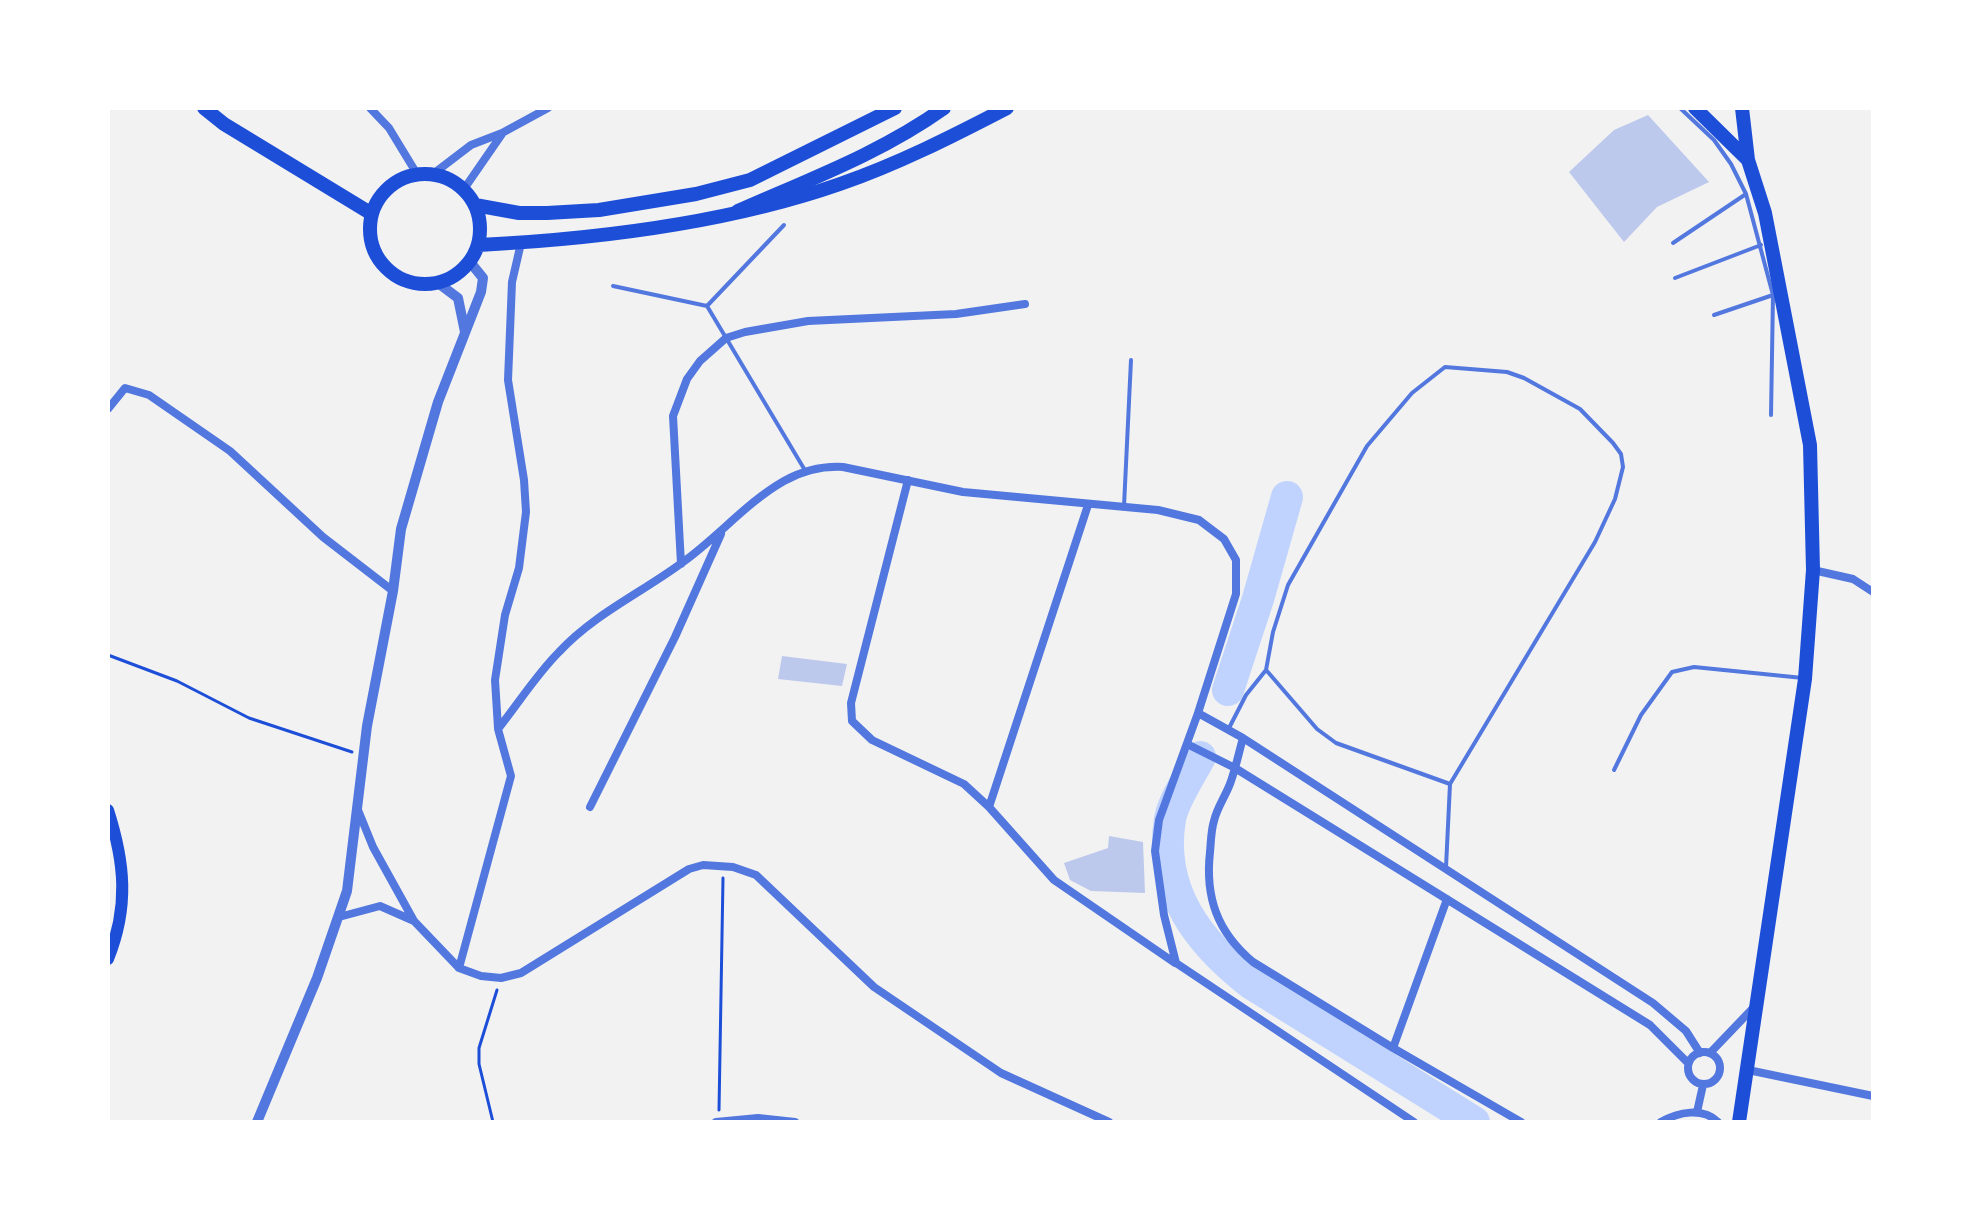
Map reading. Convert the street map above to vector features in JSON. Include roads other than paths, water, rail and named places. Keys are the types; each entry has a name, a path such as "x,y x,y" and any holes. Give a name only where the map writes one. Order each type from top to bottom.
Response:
{"main road":[{"path":"204,108 224,124 372,214"},
{"path":"475,205 519,213 547,213 599,210 696,194 750,180 895,108"},
{"path":"738,211 908,134 944,108"},
{"path":"479,245 521,243 678,223 738,211 853,179 894,164 1007,108"},
{"path":"1695,108 1748,160"},
{"path":"1739,1122 1805,679 1813,570 1810,445 1765,213 1748,160 1742,108"},
{"path":"417,174 433,174 464,189 475,205 480,227 479,245 470,262 451,279 419,285 401,280 385,268 374,252 369,234 372,214 381,196 397,182 417,174"},
{"path":"108,810 120,846 123,888 120,924 108,959"}],"street":[{"path":"370,108 389,128 417,174"},
{"path":"433,174 471,145 502,133 548,108"},
{"path":"464,189 502,133"},
{"path":"459,968 511,776 498,729 496,668 505,615 519,568 526,512 508,380 512,282 521,243"},
{"path":"257,1122 347,891 364,756 401,529 438,402 481,292 483,278 470,262"},
{"path":"438,283 458,298 465,334"},
{"path":"681,564 673,416 687,379 700,361 726,338 808,321 956,314 1025,304"},
{"path":"108,409 125,388 149,395 230,451 323,537 393,591"},
{"path":"498,729 559,651 634,592 681,564 769,491 806,472 827,466 843,467 963,492 1158,510 1199,520 1224,539 1236,560 1236,594 1198,713 1159,820 1155,851 1164,915 1176,963"},
{"path":"908,480 851,703 852,721 872,740 964,784 989,807 1054,880 1414,1122"},
{"path":"989,807 1088,505"},
{"path":"590,807 675,637 721,533"},
{"path":"1813,570 1853,579 1873,592"},
{"path":"1187,744 1235,768 1650,1025 1688,1063 1689,1075 1694,1082 1703,1085 1712,1083 1719,1075 1718,1060 1705,1053 1686,1031 1653,1003 1243,738 1198,713"},
{"path":"1243,738 1235,768 1214,820 1209,892 1216,917 1236,948 1253,962 1393,1048 1521,1122"},
{"path":"357,807 373,847 414,921 459,968 481,976 501,978 539,963 689,869 703,865 745,869 756,875 874,987 943,1035 1001,1073 1109,1122"},
{"path":"1393,1048 1447,899"},
{"path":"339,917 380,906 414,921"},
{"path":"1688,1063 1705,1053 1756,1005"},
{"path":"1748,1070 1873,1096"},
{"path":"1697,1112 1703,1085"},
{"path":"1661,1122 1697,1112 1718,1122"},
{"path":"718,1122 758,1118 795,1122"}],"lane":[{"path":"1680,108 1714,140 1746,194 1773,295 1771,415"},
{"path":"1673,243 1746,194"},
{"path":"707,306 784,225"},
{"path":"1675,278 1761,245"},
{"path":"613,286 707,306 806,472"},
{"path":"1714,315 1773,295"},
{"path":"1124,506 1131,360"},
{"path":"1228,730 1246,695 1266,670 1273,632 1288,585 1367,446 1412,393 1445,367 1485,369 1524,378 1580,409 1621,454 1623,467 1615,499 1595,542 1450,784 1446,870"},
{"path":"1614,770 1641,715 1672,672 1694,667 1805,679"},
{"path":"1266,670 1317,729 1336,743 1450,784"}],"waterway":[{"path":"1228,690 1287,497"},
{"path":"1200,757 1172,812 1168,845 1170,869 1177,892 1200,933 1252,984 1474,1122"}]}
